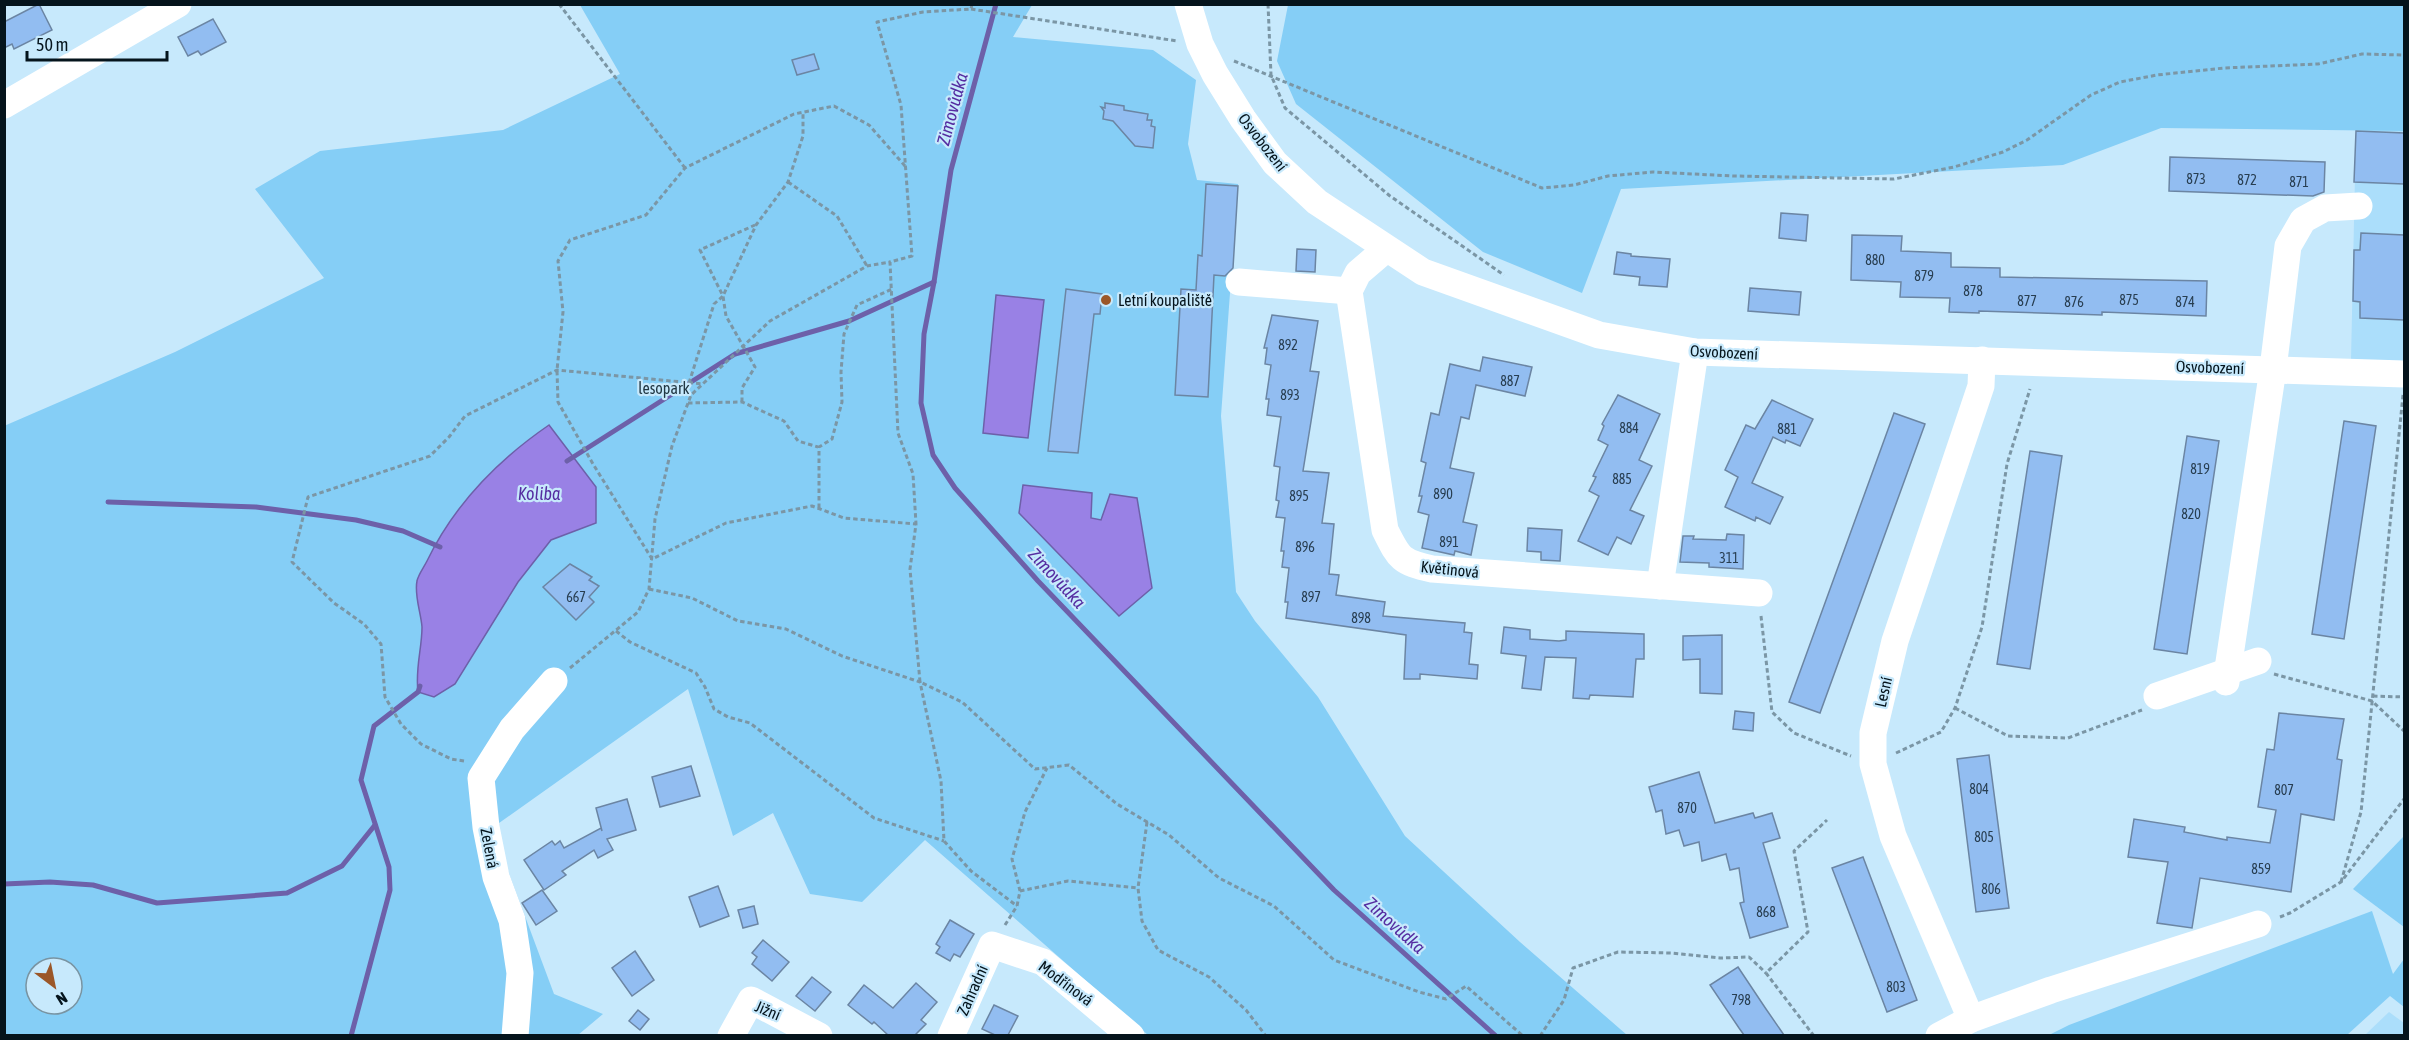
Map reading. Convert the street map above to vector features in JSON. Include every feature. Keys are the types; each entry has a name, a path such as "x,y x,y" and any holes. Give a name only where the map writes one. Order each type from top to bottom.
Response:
{"street":[{"path":"4,105 178,4"},
{"name":"Osvobození","path":"1188,4 1200,44 1215,74 1243,119 1275,163 1317,202 1423,272 1599,335 1695,352 2273,369 2404,382"},
{"path":"2227,677 2273,369 2288,246 2303,220 2325,208 2359,206"},
{"path":"1239,282 1349,291 1358,273 1386,249"},
{"name":"Květinová","path":"1349,291 1385,530 1396,552 1409,564 1432,569 1759,593"},
{"path":"1660,586 1695,352"},
{"name":"Lesní","path":"1971,1019 1893,836 1873,764 1873,733 1895,641 1981,386 1982,360"},
{"path":"2157,696 2227,677 2258,661"},
{"name":"Zelená","path":"515,1035 520,973 512,920 496,877 486,828 481,778 512,729 554,681"},
{"path":"1939,1035 1971,1019 2113,969 2258,924"},
{"name":"Zahradní","path":"951,1035 992,945"},
{"name":"Modřínová","path":"992,945 1043,962 1131,1035"},
{"name":"Jižní","path":"731,1035 751,1000 819,1035"}],"path":[{"path":"558,4 685,168"},
{"path":"1268,4 1271,75 1285,108 1390,196 1511,280"},
{"path":"554,681 638,612 649,589 657,508 672,446 691,395 770,321 867,266 912,256 901,105 877,22 923,12 971,7 986,12 1200,44"},
{"path":"1229,59 1542,188 1574,185 1608,176 1653,172 1734,176 1894,178 1954,168 2003,152 2027,140 2091,95 2120,82 2157,75 2224,68 2318,64 2362,54 2404,55"},
{"path":"652,559 593,464 558,402 557,370 563,312 558,261 570,240 646,215 685,168 802,112 834,106 869,125 906,168"},
{"path":"689,383 714,304 723,296 756,225 788,182 804,136 802,112"},
{"path":"788,182 837,216 867,266"},
{"path":"742,402 742,388 755,367 726,316 723,296 700,250 756,225"},
{"path":"890,262 898,433 913,474 916,524 910,569 920,682 941,781 944,841"},
{"path":"688,403 742,402 784,421 798,441 819,447 832,439 842,402 841,372 844,334 857,305 892,289"},
{"path":"490,765 451,759 421,744 401,724 385,697 381,644 364,624 334,603 292,562 308,497 430,456 465,416 557,370 703,384"},
{"path":"2341,882 2361,812 2404,382"},
{"path":"819,447 819,508"},
{"path":"652,559 726,523 812,506 844,518 916,524"},
{"path":"649,589 692,598 738,621 786,629 842,656 920,682 962,702 1035,769 1069,765 1116,804 1169,835 1219,878 1274,906 1334,960 1419,992 1446,999 1466,986 1523,1035"},
{"path":"616,631 630,642 696,673 714,709 728,717 750,723 874,818 944,841 970,871 1017,906"},
{"path":"2373,696 2404,697"},
{"path":"992,945 1017,906 1020,891 1012,859 1025,812 1047,768"},
{"path":"2258,924 2290,913 2341,882 2404,799"},
{"path":"1766,973 1809,932 1794,850 1827,820"},
{"path":"1147,822 1138,888 1142,921 1158,950 1209,978 1246,1010 1266,1035"},
{"path":"1020,891 1068,881 1138,888"},
{"path":"1540,1035 1564,1000 1573,968 1618,952 1672,953 1720,958 1749,957 1766,973 1814,1035"}],"shaded area":[{"path":"2356,129 2404,131 2404,362 2351,360"},
{"path":"2389,1012 2404,1023 2404,1035 2365,1035"}],"green space":[{"name":"lesopark","path":"580,5 1032,5 1013,37 1153,50 1196,80 1188,144 1197,180 1238,184 1221,416 1236,592 1255,621 1318,697 1405,836 1520,942 1627,1035 1148,1035 925,840 862,902 810,894 773,813 733,836 688,689 492,828 554,994 603,1014 578,1035 5,1035 4,426 175,352 324,278 255,189 320,151 503,130 620,74"},
{"path":"1288,5 1537,6 2404,5 2404,131 2161,128 2063,165 1621,189 1582,293 1483,252 1296,104 1277,61"},
{"path":"2404,836 2404,927 2353,889"},
{"path":"2372,911 2393,974 2404,959 2404,1007 2390,996 2347,1035 2049,1035 2069,1025"}],"water":[{"path":"996,295 1044,300 1028,438 983,433"},
{"name":"Koliba","path":"549,425 596,487 596,523 551,540 518,582 455,684 434,697 418,692 417,675 422,627 416,586 420,574 450,521 479,485 512,453"},
{"path":"1023,485 1092,493 1091,518 1101,520 1110,494 1137,498 1152,588 1119,616 1019,513"}],"building":[{"path":"39,4 52,30 14,49 12,44 4,48 4,22"},
{"path":"213,19 226,42 201,55 198,51 188,56 178,37"},
{"path":"814,54 819,69 797,75 792,60"},
{"path":"1105,103 1124,106 1124,110 1148,114 1147,120 1152,120 1151,126 1155,127 1153,148 1135,146 1113,121 1103,119 1104,111 1101,107 1105,108"},
{"path":"2356,131 2404,133 2404,184 2354,182"},
{"path":"2170,157 2325,162 2324,192 2313,196 2169,191"},
{"path":"1206,184 1238,186 1233,268 1225,276 1214,275 1208,397 1175,395 1181,289 1196,290 1198,255 1202,256"},
{"path":"1781,213 1808,215 1806,241 1779,238"},
{"path":"2361,233 2404,235 2404,320 2360,318 2360,302 2353,301 2354,250 2360,250"},
{"path":"1852,235 1902,236 1901,251 1951,253 1951,267 2000,268 2000,277 2207,281 2206,316 2102,312 2102,315 1949,312 1950,298 1900,297 1901,282 1851,280"},
{"path":"1297,249 1316,250 1315,272 1296,271"},
{"path":"1617,252 1631,254 1631,256 1670,259 1667,287 1639,285 1640,277 1614,274"},
{"path":"1750,288 1801,292 1799,315 1748,311"},
{"path":"1066,289 1102,294 1100,314 1094,314 1078,453 1048,451"},
{"path":"1272,315 1318,321 1310,371 1319,372 1303,471 1329,473 1322,523 1334,524 1329,574 1339,575 1336,595 1385,602 1383,616 1465,623 1464,632 1472,633 1469,664 1478,665 1477,679 1420,674 1420,679 1404,679 1406,635 1286,618 1288,602 1285,602 1289,568 1282,567 1284,551 1281,551 1285,518 1276,517 1280,467 1274,466 1281,417 1267,415 1269,399 1266,399 1271,365 1265,364 1267,348 1264,348"},
{"path":"1483,357 1532,367 1525,396 1476,385 1469,419 1461,417 1450,468 1474,473 1463,522 1477,525 1471,555 1455,551 1454,555 1422,548 1429,515 1418,512 1426,463 1421,461 1431,413 1439,415 1450,364 1480,371"},
{"path":"1618,395 1660,414 1639,460 1652,466 1630,510 1644,516 1631,544 1617,537 1608,555 1578,541 1599,496 1589,491 1596,477 1593,476 1608,445 1598,440 1604,426 1602,424"},
{"path":"1772,400 1813,419 1800,446 1786,440 1785,443 1773,437 1752,483 1783,497 1770,524 1756,517 1755,521 1725,507 1738,477 1725,470 1746,425 1755,429"},
{"path":"1894,413 1925,424 1820,713 1789,702"},
{"path":"2344,421 2376,426 2344,639 2312,634"},
{"path":"2187,436 2219,441 2187,654 2154,649"},
{"path":"2030,451 2062,456 2030,669 1997,664"},
{"path":"1528,528 1562,530 1560,561 1541,560 1541,552 1527,551"},
{"path":"1727,534 1744,535 1743,569 1709,567 1709,563 1680,562 1683,536 1694,536 1693,539 1726,540"},
{"path":"570,564 592,577 589,580 599,586 589,597 594,602 576,620 543,587"},
{"path":"1504,627 1530,630 1530,639 1559,641 1566,640 1566,631 1644,634 1644,659 1636,659 1633,697 1590,695 1589,699 1573,698 1576,658 1545,657 1541,690 1522,688 1526,656 1501,653"},
{"path":"1722,635 1722,694 1700,693 1700,659 1683,660 1683,636"},
{"path":"1735,711 1754,713 1753,731 1733,729"},
{"path":"2279,713 2344,719 2337,759 2342,760 2334,820 2301,814 2291,892 2200,878 2192,928 2157,923 2168,862 2128,857 2134,819 2185,827 2184,832 2227,840 2227,837 2270,843 2276,810 2258,807 2267,749 2274,750"},
{"path":"1989,755 2009,908 1976,912 1957,759"},
{"path":"691,766 700,796 660,807 652,777"},
{"path":"1699,772 1715,823 1753,813 1755,818 1772,813 1780,838 1763,843 1788,927 1750,938 1740,903 1744,902 1739,868 1730,870 1726,854 1702,861 1699,842 1684,846 1679,830 1666,834 1662,810 1656,812 1649,787"},
{"path":"627,799 636,830 607,839 613,850 598,858 594,850 562,871 566,875 544,890 524,860 552,841 555,845 560,841 564,848 601,828 602,831 596,808"},
{"path":"1863,857 1917,1000 1887,1012 1832,868"},
{"path":"718,886 729,916 700,927 689,897"},
{"path":"542,890 557,911 536,925 522,903"},
{"path":"754,906 758,924 743,928 738,910"},
{"path":"950,920 974,934 960,957 954,954 950,961 936,953 940,947 936,944"},
{"path":"763,940 789,962 772,981 752,964 757,957 752,953"},
{"path":"635,951 654,980 632,996 612,968"},
{"path":"1738,967 1784,1035 1744,1035 1739,1028 1710,985"},
{"path":"812,977 831,992 815,1011 796,996"},
{"path":"916,983 937,1002 921,1020 926,1024 915,1035 888,1035 874,1022 872,1024 848,1005 864,985 893,1008"},
{"path":"994,1005 1018,1016 1008,1035 995,1035 982,1029"},
{"path":"638,1010 649,1019 640,1030 629,1021"}],"waterway":[{"name":"Zimovůdka","path":"996,4 951,170 924,334 921,403 933,455 955,488 1038,581 1334,890 1496,1036"},
{"path":"567,461 735,354 849,321 934,282"},
{"path":"108,502 256,507 356,520 403,531 440,547"},
{"path":"351,1036 390,890 389,867 361,780 374,726 418,692 420,686"},
{"path":"4,884 50,882 93,885 157,903 287,893 342,866 375,825"}],"place":[{"name":"Letní koupaliště","path":"1106,300"}]}
